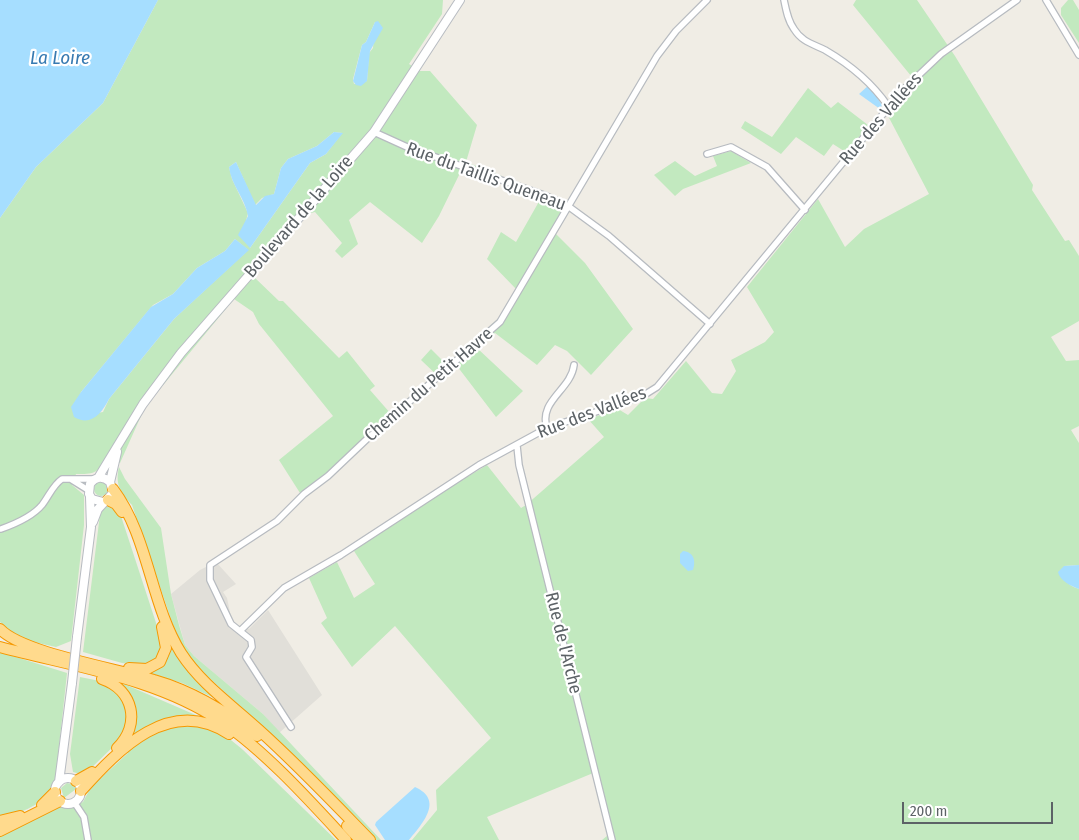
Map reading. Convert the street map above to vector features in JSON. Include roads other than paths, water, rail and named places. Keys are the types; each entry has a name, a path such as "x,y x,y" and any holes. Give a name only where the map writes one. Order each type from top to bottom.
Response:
{"highway":[{"path":"112,486 127,511 164,618 174,641 185,659 201,678 282,751 370,840"},
{"path":"64,659 140,669 157,666 165,654 165,637 124,516 116,504 105,501"},
{"path":"0,629 18,643 174,696 222,722 264,758 346,840"},
{"path":"0,647 64,659 155,680 177,688 221,710 258,738 360,840"},
{"path":"64,659 112,682 126,694 131,707 131,727 126,739 88,776 75,783"},
{"path":"75,783 154,728 176,721 194,721 211,724 228,733 255,755 264,758"},
{"path":"0,821 23,815 58,797"},
{"path":"0,831 58,797"}],"main road":[{"name":"Boulevard de la Loire","path":"96,478 159,380 374,132 460,0"},
{"name":"Boulevard de la Loire","path":"112,486 117,453 128,427"},
{"path":"63,755 79,798 67,804 58,797 59,782 91,527 90,484 96,478 105,478 112,486 91,527"},
{"path":"89,493 96,501 105,501"},
{"path":"59,782 75,783"}],"street":[{"name":"Chemin du Petit Havre","path":"291,727 246,656 252,640 231,624 210,580 208,570 212,562 277,521 304,494 328,476 367,439 490,333 514,302 568,206 657,56 676,31 706,0"},
{"path":"784,0 789,20 799,36 805,42 836,58 868,82 888,106"},
{"name":"Rue des Vallées","path":"240,631 284,588 340,555 479,465 547,428 649,393 662,382 805,210 888,106 941,54 1017,0"},
{"path":"1046,0 1079,55"},
{"name":"Rue du Taillis Queneau","path":"374,132 407,147 544,195 568,206 609,236 710,324"},
{"path":"707,154 731,147 767,167 805,210"},
{"path":"547,428 546,411 569,380 574,365"},
{"name":"Rue de l'Arche","path":"517,446 519,465 612,840"},
{"path":"1,529 26,517 42,506 57,482 70,479 96,478"},
{"path":"70,479 89,493"},
{"path":"74,802 84,817 88,840"}],"water":[{"name":"La Loire","path":"0,0 158,0 103,103 36,167 0,218"},
{"path":"378,21 383,28 370,51 367,81 361,86 356,85 353,81 362,45 366,42 375,22"},
{"path":"869,85 882,105 880,109 859,94"},
{"path":"334,132 343,133 326,154 310,163 250,248 238,235 248,216 244,203 232,180 229,167 236,162 256,205 265,196 274,194 281,168 288,159 317,146"},
{"path":"235,239 249,250 174,319 95,417 80,420 74,417 71,407 81,392 151,307 173,294 197,268 225,251"},
{"path":"683,551 692,555 693,570 688,571 680,563 680,554"},
{"path":"1079,565 1079,589 1063,581 1058,572 1064,566"},
{"path":"415,787 424,792 428,798 430,805 425,819 409,840 385,840 375,825 376,822"}]}
